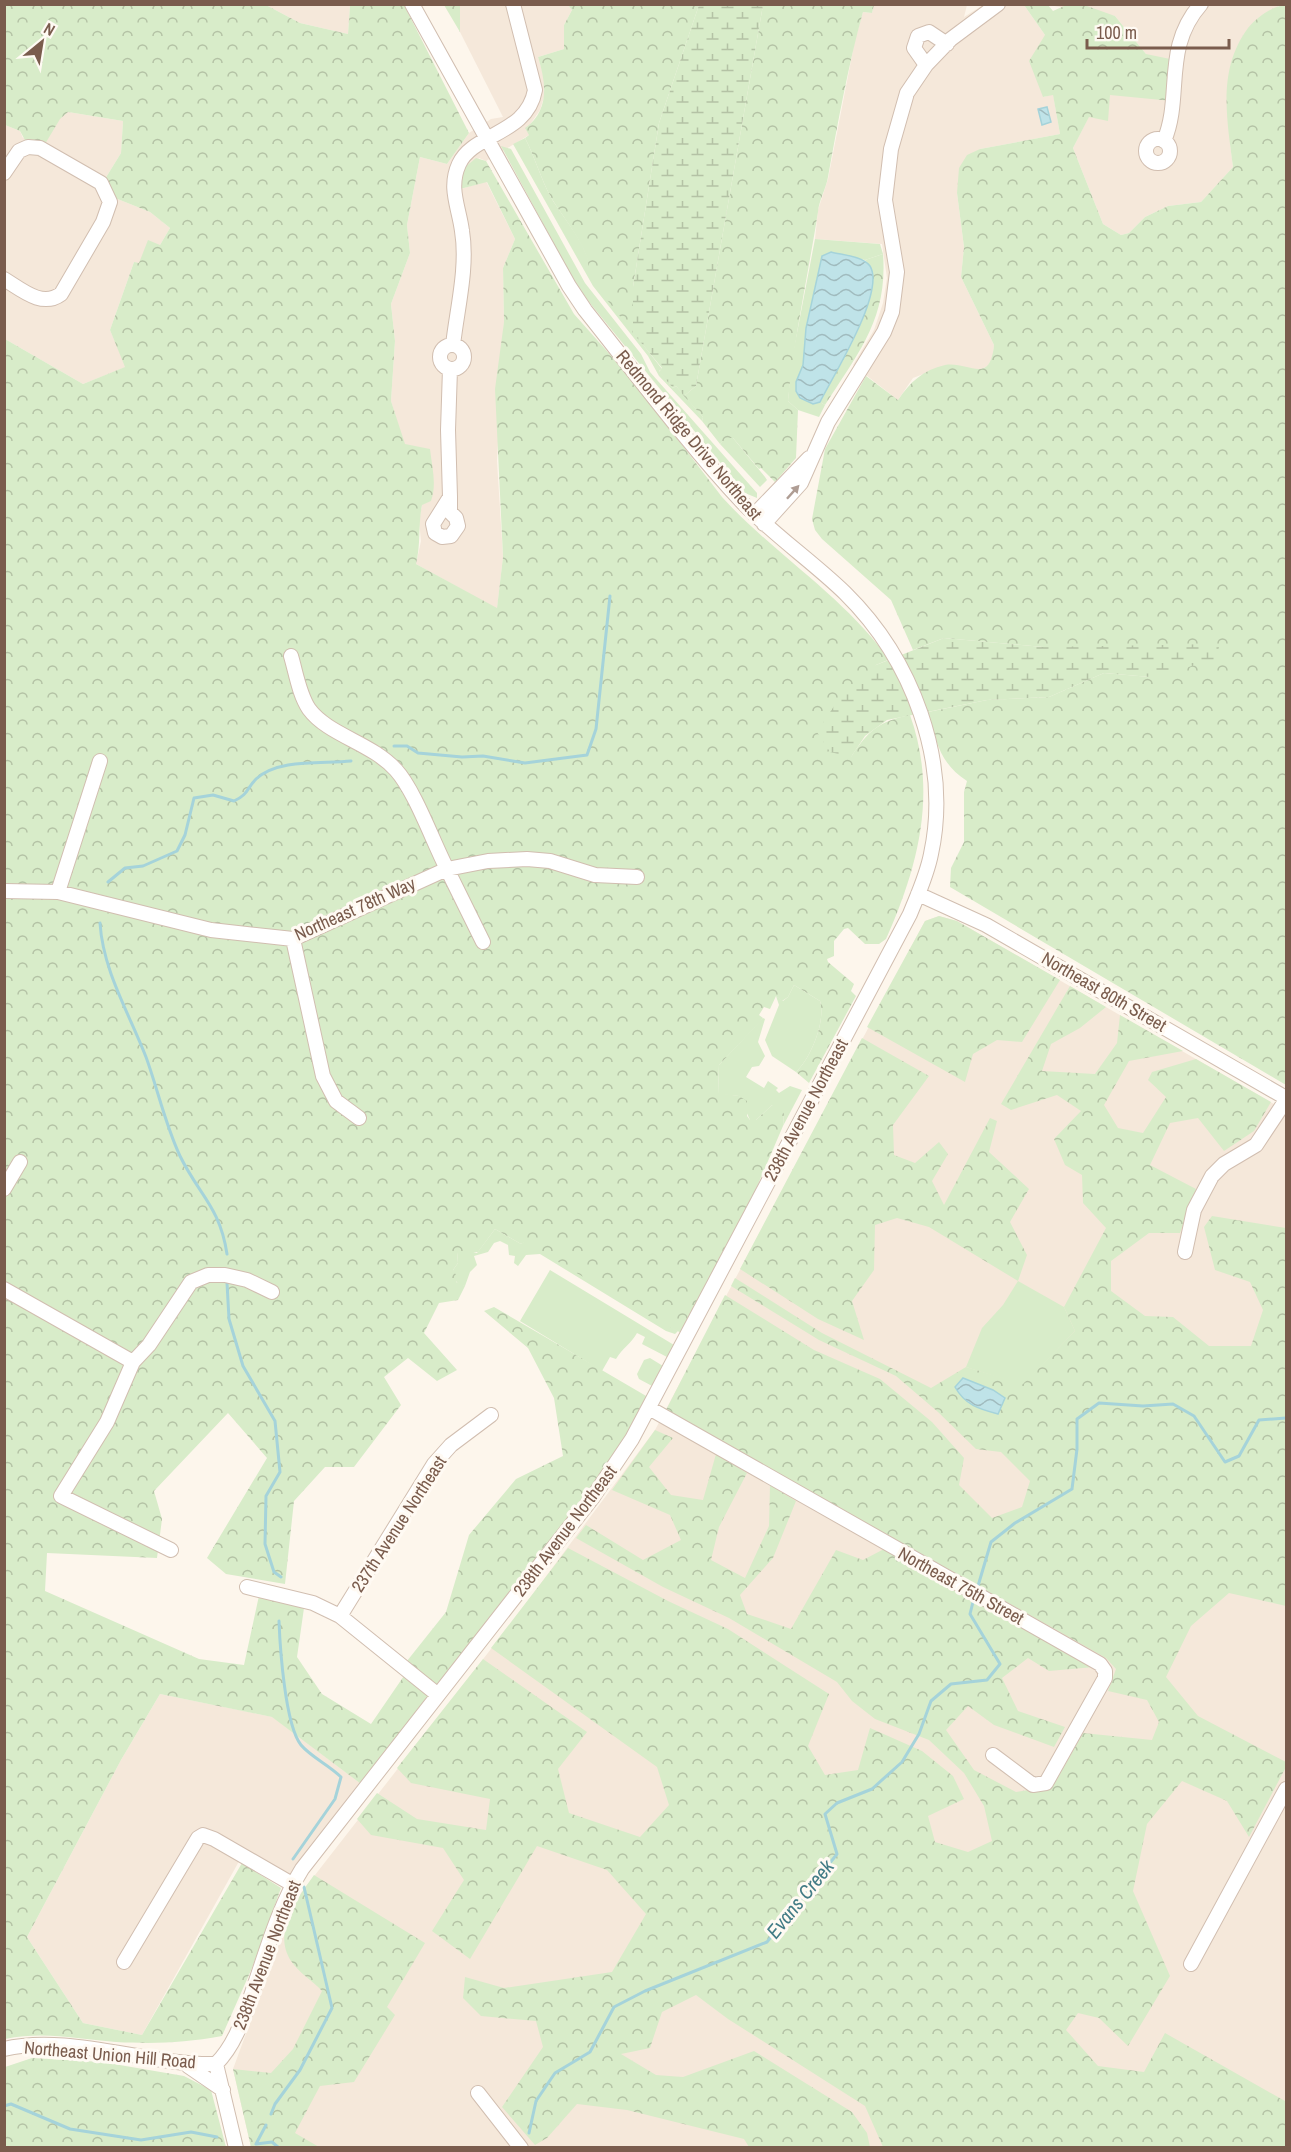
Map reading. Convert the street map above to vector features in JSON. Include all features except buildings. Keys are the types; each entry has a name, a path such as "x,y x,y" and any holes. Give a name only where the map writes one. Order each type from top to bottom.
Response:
{"street":[{"name":"Redmond Ridge Drive Northeast","path":"412,4 568,286 585,310 728,486 759,519 846,594 876,627 892,651 919,708 930,752 935,788 935,825 929,865 918,894"},
{"path":"450,498 448,422 450,369 460,367 464,360 460,348 453,345 463,245 453,181 463,157 520,119 533,99 532,80 513,4"},
{"path":"759,519 801,483 828,422 884,332 892,312 897,272 885,200 896,121 907,93 926,65 947,44 998,4"},
{"path":"1164,141 1172,115 1175,60 1196,6"},
{"path":"926,65 914,48 918,36 929,32 947,44"},
{"path":"4,173 15,155 24,148 40,148 103,184 109,196 109,207 103,222 67,287 56,298 48,300 36,298 4,279"},
{"path":"291,656 300,691 315,714 334,730 376,753 396,771 483,942"},
{"path":"58,892 100,761"},
{"name":"Northeast 78th Way","path":"4,891 58,892 211,930 293,939 447,869 488,861 527,859 550,861 595,874 637,877"},
{"name":"Northeast 80th Street","path":"918,894 986,925 1287,1099"},
{"name":"238th Avenue Northeast","path":"216,2064 228,2052 243,2020 292,1884 320,1843 605,1482 649,1408 918,894"},
{"path":"293,939 323,1076 336,1101 359,1118"},
{"path":"1185,1252 1194,1210 1212,1176 1224,1164 1256,1144 1287,1099"},
{"path":"4,1190 20,1162"},
{"path":"171,1550 63,1493 106,1422 133,1362 149,1345 185,1288 198,1278 225,1275 240,1278 272,1292"},
{"path":"4,1289 133,1362"},
{"name":"Northeast 75th Street","path":"649,1408 1100,1664 1105,1671 1105,1678 1046,1783 1033,1785 993,1755"},
{"name":"237th Avenue Northeast","path":"340,1616 434,1464 451,1444 491,1415"},
{"path":"247,1587 313,1603 340,1616 438,1695"},
{"path":"1191,1964 1287,1789"},
{"path":"124,1962 193,1842 203,1835 292,1884"},
{"name":"Northeast Union Hill Road","path":"4,2049 19,2046 48,2046 186,2065 216,2064"},
{"path":"216,2064 236,2148"},
{"path":"186,2065 223,2090"},
{"path":"478,2093 521,2148"}],"shaded area":[{"path":"266,5 350,5 348,34 300,23"},
{"path":"460,5 568,5 572,10 564,25 564,49 538,57 544,77 544,97 540,110 529,126 529,135 486,161 479,158 461,189 486,181 515,239 503,268 504,322 497,461 503,557 497,609 416,564 421,541 419,521 422,505 391,401 395,341 391,304 410,253 407,225 420,157 447,164 469,133 491,119 503,117 460,32"},
{"path":"874,5 967,5 964,17 983,5 1024,5 1045,35 1044,97 1053,94 1060,134 980,149 957,193 964,247 961,277 994,345 993,357 988,366 979,370 947,365 913,378 898,400 853,365 874,330 883,303 887,278 882,244 815,239 818,210 828,179 855,40 863,12 872,13"},
{"path":"1048,5 1284,5 1278,6 1230,143 1233,167 1201,202 1168,206 1145,217 1129,233 1121,235 1103,224 1073,148 1089,116 1146,54 1115,16"},
{"path":"68,112 123,121 121,153 105,179 115,198 150,212 170,228 160,245 139,264 134,262 110,330 126,367 83,384 5,339 5,125 20,131 23,138"},
{"path":"939,916 957,921 1286,1111 1286,2147 251,2147 233,2069 289,1917 301,1893 512,1622 655,1430 925,921"},
{"path":"160,1694 273,1717 365,1787 292,1884 242,1856 142,2035 83,2023 27,1937 121,1760"}],"green space":[{"path":"5,5 266,5 300,23 348,34 350,5 404,5 469,133 447,164 420,157 407,225 410,253 391,304 395,341 391,401 405,444 430,449 434,475 431,501 422,505 416,564 497,608 503,557 495,389 504,322 503,268 515,239 487,182 460,189 464,168 476,158 486,161 574,314 630,377 722,497 763,537 827,592 867,632 885,654 888,660 876,665 851,757 875,728 890,720 910,715 923,773 923,801 915,857 886,939 879,944 865,944 848,928 844,929 834,941 834,956 827,959 854,984 851,991 856,996 809,1083 796,1072 807,1058 816,1039 821,1019 820,1001 794,985 788,997 782,1001 776,996 770,1009 764,1007 759,1015 763,1018 760,1022 719,1065 718,1093 739,1096 747,1101 747,1116 750,1120 756,1120 772,1105 780,1107 784,1114 783,1126 717,1280 687,1336 645,1314 525,1242 521,1244 495,1229 478,1252 457,1252 458,1263 453,1270 458,1278 456,1282 465,1286 458,1300 439,1303 424,1333 457,1370 437,1381 408,1358 384,1377 401,1405 354,1467 325,1467 294,1501 285,1584 226,1574 207,1558 267,1458 228,1413 154,1491 162,1519 157,1558 47,1553 45,1591 199,1659 244,1665 260,1591 305,1601 297,1657 322,1694 371,1724 408,1670 403,1666 446,1612 469,1535 516,1479 563,1456 554,1398 528,1348 484,1311 494,1307 653,1400 632,1439 365,1787 272,1717 160,1694 121,1760 27,1937 83,2023 142,2035 242,1863 281,1888 252,1968 222,2036 182,2042 116,2042 60,2036 5,2039 5,339 83,384 125,367 110,330 134,262 139,263 148,240 160,245 170,228 150,212 115,198 105,179 121,153 123,121 68,112 60,119 45,144 26,142 20,131 5,125"},
{"path":"444,5 460,5 460,32"},
{"path":"568,5 699,5 659,123 633,287 633,333 587,274 587,257 548,192 525,138 529,135 525,128 539,113 544,96 543,76 538,57 564,49 564,25 572,10"},
{"path":"699,5 763,5 696,386 684,396 676,386 673,388 659,372 662,368 633,333 633,287 659,123"},
{"path":"763,5 874,5 872,13 863,12 853,53 827,181 819,208 802,306 788,401 798,410 796,458 775,482 761,468 759,469 733,438 727,438 720,444 702,421 703,417 684,396 696,386"},
{"path":"1024,5 1048,5 1053,11 1064,6 1087,6 1115,16 1146,54 1175,60 1172,101 1110,95 1108,121 1089,117 1073,148 1103,224 1121,235 1129,233 1145,217 1168,206 1201,202 1233,167 1227,113 1228,78 1232,61 1238,44 1248,28 1260,16 1286,5 1286,1085 950,887 951,868 964,842 964,792 967,781 951,767 940,751 928,712 987,700 1049,697 1104,673 1150,677 1043,647 944,638 913,650 891,600 822,539 815,530 812,519 825,449 866,376 898,400 912,382 930,370 945,365 983,368 988,365 992,357 994,345 961,277 964,247 957,193 959,168 967,155 980,149 1060,134 1053,95 1043,97 1029,61 1045,35"},
{"path":"525,138 548,192 582,246 589,266 588,274 662,369 659,371 673,388 676,386 703,417 702,421 659,376 648,356 593,286 513,144"},
{"path":"501,146 511,149 585,283 641,354 650,372 757,493 757,498 745,493 589,302 572,277"},
{"path":"815,239 880,244 883,254 865,260 831,252 806,328 803,365 796,382 813,404 820,402 825,405 819,417 798,410 788,401 791,364"},
{"path":"883,254 881,298 876,317 859,352 825,405 820,402 848,352 866,310 871,290 871,273 865,260"},
{"path":"726,438 733,438 765,477 767,480 760,487 720,444"},
{"path":"944,638 1043,647 1220,644 1215,660 1150,677 1104,673 1049,697 987,700 887,720 865,736 851,757 830,752 817,732 838,700 876,665"},
{"path":"939,916 957,921 1060,980 1022,1042 997,1040 973,1054 965,1082 867,1027 925,921"},
{"path":"794,985 820,1001 821,1009 816,1039 807,1058 796,1072 772,1056 765,1040 779,1005 776,996 783,1001 788,997"},
{"path":"1070,986 1106,1007 1080,1028 1051,1044 1042,1071 1095,1074 1117,1043 1120,1015 1183,1051 1129,1061 1104,1105 1118,1128 1143,1133 1166,1097 1148,1080 1152,1072 1196,1059 1271,1102 1254,1131 1224,1151 1198,1118 1170,1123 1150,1165 1196,1189 1180,1233 1149,1233 1111,1261 1111,1291 1145,1316 1173,1317 1209,1346 1251,1346 1263,1310 1250,1282 1215,1270 1204,1227 1212,1216 1286,1228 1286,1606 1229,1593 1191,1626 1166,1677 1198,1716 1286,1762 1286,1767 1249,1837 1227,1801 1182,1781 1147,1824 1133,1891 1170,1976 1128,2046 1099,2018 1078,2013 1066,2030 1098,2066 1144,2072 1165,2033 1285,2101 1286,2099 1286,2147 883,2147 865,2106 728,2019 696,1995 662,2012 650,2048 621,2054 656,2075 683,2077 754,2051 852,2112 867,2133 870,2147 749,2147 744,2139 627,2110 577,2104 547,2138 535,2145 502,2107 543,2047 536,2021 481,2016 463,1998 465,1977 504,1988 612,1972 646,1914 607,1870 537,1846 470,1959 432,1931 464,1880 443,1848 371,1835 357,1819 377,1793 417,1819 486,1830 490,1799 411,1783 397,1768 483,1659 587,1732 558,1769 569,1813 640,1837 669,1805 657,1767 491,1648 568,1548 668,1601 728,1629 829,1694 808,1746 825,1775 858,1770 870,1728 922,1751 953,1776 964,1799 928,1816 935,1842 968,1852 992,1841 984,1806 964,1773 929,1740 875,1719 852,1701 837,1682 729,1618 663,1587 576,1538 586,1525 643,1560 681,1540 670,1515 612,1490 655,1430 673,1438 649,1467 671,1495 703,1500 716,1454 747,1473 719,1527 711,1560 745,1578 769,1526 770,1485 796,1501 773,1558 740,1595 747,1614 791,1629 836,1550 863,1560 884,1549 1094,1667 1049,1671 1028,1658 1002,1678 1018,1711 1065,1727 1054,1747 994,1725 968,1706 946,1730 974,1770 1016,1792 1053,1786 1083,1733 1152,1740 1159,1722 1147,1700 1108,1691 1116,1669 1106,1658 666,1410 725,1295 814,1350 880,1379 932,1422 964,1458 959,1485 992,1518 1022,1507 1030,1481 1001,1452 976,1449 896,1376 819,1340 731,1286 735,1278 822,1333 931,1388 966,1367 1023,1384 1075,1331 1064,1307 1106,1228 1083,1203 1082,1175 1065,1165 1054,1139 1081,1111 1057,1095 1011,1110 1001,1104"},
{"path":"763,1018 765,1019 758,1042 765,1056 759,1066 752,1067 746,1077 764,1088 768,1081 778,1088 776,1090 779,1093 790,1086 802,1090 783,1126 784,1114 772,1105 756,1120 750,1120 739,1096 718,1094 719,1065"},
{"path":"862,1038 929,1076 893,1125 894,1155 915,1163 939,1142 948,1154 932,1181 944,1205 990,1118 997,1121 989,1152 1029,1189 1010,1222 1027,1255 1018,1281 929,1227 897,1218 875,1225 874,1270 852,1301 864,1340 818,1319 740,1269"},
{"path":"495,1229 521,1244 525,1241 678,1331 675,1334 666,1331 540,1254 526,1255 518,1266 514,1263 515,1256 509,1255 508,1245 500,1241 494,1243 488,1252 474,1256 477,1265 470,1272 465,1286 459,1284 453,1270 458,1263 457,1252 466,1250 477,1253"},
{"path":"550,1270 674,1345 667,1357 642,1344 645,1337 637,1333 616,1359 610,1357 602,1371 520,1321"},
{"path":"1018,1281 1064,1307 1075,1331 1023,1385 966,1367 982,1328 1003,1305"},
{"path":"650,1358 663,1366 654,1387 639,1379 637,1374 644,1360"},
{"path":"314,1875 425,1943 387,2007 395,2015 354,2082 320,2086 295,2133 319,2147 251,2147 233,2069 271,2073 293,2049 322,1991 291,1961 284,1939 285,1927 294,1905"},
{"path":"32,2058 102,2062 184,2076 211,2090 226,2147 5,2147 5,2067"}],"water":[{"path":"1047,107 1051,122 1042,125 1038,109"},
{"path":"831,252 857,258 870,266 873,278 871,295 865,314 846,354 820,402 813,404 800,398 796,391 796,382 803,365 806,328 822,256"},
{"path":"963,1378 993,1390 1005,1398 998,1414 979,1408 963,1398 955,1387"}],"waterway":[{"path":"394,746 407,746 418,753 462,757 483,756 525,763 587,755 596,729 610,596"},
{"path":"108,882 125,868 143,866 177,851 185,835 194,798 213,795 234,801 245,794 256,779 276,768 301,763 351,761"},
{"path":"100,923 111,975 146,1057 175,1144 187,1169 214,1213 224,1238 227,1254"},
{"path":"227,1283 229,1319 243,1366 275,1421 280,1472 266,1496 265,1544 274,1572 281,1577"},
{"name":"Evans Creek","path":"978,1586 991,1542 1015,1523 1072,1489 1077,1449 1077,1419 1099,1403 1143,1406 1173,1404 1194,1416 1225,1462 1239,1456 1259,1420 1286,1418"},
{"name":"Evans Creek","path":"529,2133 536,2101 555,2073 590,2052 614,2007 645,1991 767,1942 837,1854 825,1814 837,1803 872,1789 902,1762 919,1734 931,1701 951,1684 987,1680 1000,1664 970,1614 973,1602"},
{"path":"279,1621 284,1685 296,1735 305,1749 341,1777 335,1799 293,1859"},
{"path":"271,2114 275,2104 300,2070 332,2008 304,1887"},
{"path":"4,2106 11,2104 70,2129 141,2140 191,2132 217,2137"},
{"path":"256,2144 266,2125"},
{"path":"256,2144 272,2142 279,2148"}]}
